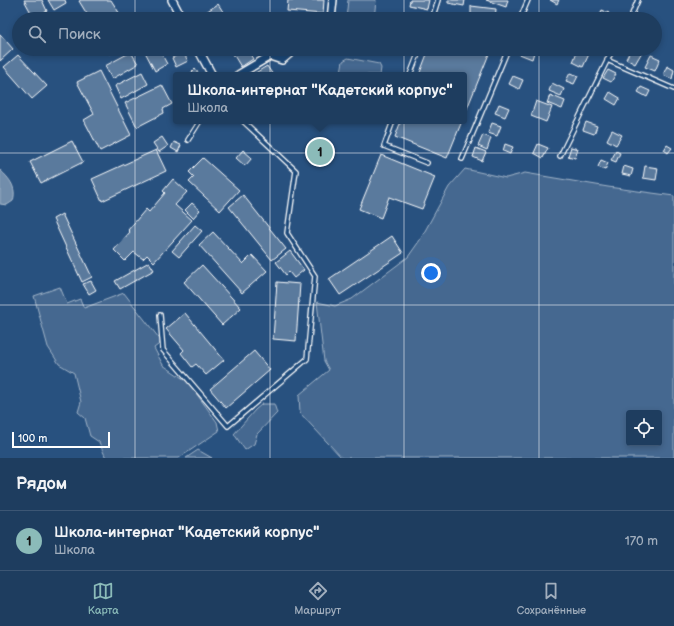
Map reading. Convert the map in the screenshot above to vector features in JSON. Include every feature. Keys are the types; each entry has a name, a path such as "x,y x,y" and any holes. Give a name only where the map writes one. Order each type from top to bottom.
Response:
{"street":[{"path":"172,0 178,12"},
{"path":"332,12 333,0"},
{"path":"202,56 210,72"},
{"path":"243,72 270,56 282,60 287,56"}],"lane":[{"path":"434,12 438,0"},
{"path":"523,12 528,0"},
{"path":"633,12 638,0"},
{"path":"411,72 417,56"},
{"path":"462,160 505,56"},
{"path":"560,156 609,56"},
{"path":"607,60 674,89"},
{"path":"188,140 198,124"},
{"path":"160,315 163,350 228,426 307,358 315,276 287,233 296,171 245,124"},
{"path":"392,124 384,146 427,162"}],"shaded area":[{"path":"348,0 376,0 375,12 347,12"},
{"path":"348,58 379,64 381,68 380,72 341,72 343,61"},
{"path":"465,169 506,178 525,173 674,196 674,458 342,458 300,413 299,395 329,370 324,361 317,302 335,306 352,299 408,257 420,240 449,187"},
{"path":"0,170 10,180 14,192 13,201 7,205 0,204"},
{"path":"60,287 67,304 80,299 84,308 124,293 162,342 154,348 163,365 188,382 217,422 219,431 179,458 106,458 99,442 90,436 85,418 78,412 81,402 74,373 59,364 48,347 34,296"},
{"path":"262,404 274,404 277,413 257,434 254,444 245,450 234,434"},
{"path":"198,450 212,458 186,458"}],"building":[{"path":"24,0 42,0 47,11 31,12"},
{"path":"48,0 65,0 66,3 54,10"},
{"path":"111,0 119,12 86,12 79,1"},
{"path":"288,0 324,0 323,12 287,11"},
{"path":"410,0 429,0 427,9 409,5"},
{"path":"448,0 465,0 464,6 448,3"},
{"path":"486,0 508,0 506,7"},
{"path":"550,0 559,0 557,4"},
{"path":"218,4 223,12 206,12"},
{"path":"471,6 496,9 496,12 471,12"},
{"path":"0,34 12,48 12,50 0,61"},
{"path":"17,56 19,56 47,86 32,99 4,67"},
{"path":"124,56 133,56 138,64 112,79 105,66"},
{"path":"147,56 163,56 167,64 155,71"},
{"path":"176,56 185,56 188,61 176,67 172,58"},
{"path":"234,56 251,56 253,59 241,67"},
{"path":"426,56 488,56 467,109 467,72 420,72"},
{"path":"524,56 533,56 532,59"},
{"path":"575,56 588,56 583,67 573,62"},
{"path":"628,56 640,56 635,64 626,59"},
{"path":"650,56 660,59 655,71 645,67"},
{"path":"267,66 271,72 257,72"},
{"path":"667,66 674,70 672,79 663,75"},
{"path":"608,70 616,74 611,82 603,78"},
{"path":"99,71 131,135 100,151 84,120 94,114 77,82"},
{"path":"142,72 148,84 121,99 115,86"},
{"path":"570,73 578,76 574,84 566,81"},
{"path":"513,76 523,80 519,89 509,84"},
{"path":"552,83 564,89 561,96 549,91"},
{"path":"162,85 172,104 163,109 164,113 137,127 125,103"},
{"path":"641,87 650,91 647,97 638,92"},
{"path":"610,92 620,98 616,105 606,99"},
{"path":"550,95 565,101 562,109 547,103"},
{"path":"536,101 552,107 546,122 531,116"},
{"path":"499,104 509,108 505,117 495,113"},
{"path":"586,122 597,126 594,134 583,130"},
{"path":"492,123 501,126 497,136 488,133"},
{"path":"400,124 461,124 447,158 395,137"},
{"path":"612,130 622,135 616,145 607,140"},
{"path":"483,135 491,138 487,150 478,146"},
{"path":"162,137 168,146 159,152 153,143"},
{"path":"72,141 83,162 41,183 30,162"},
{"path":"174,142 181,145 178,152 171,148"},
{"path":"505,144 513,147 510,154 503,151"},
{"path":"538,144 548,148 543,158 534,153"},
{"path":"667,145 672,148 668,153 664,150"},
{"path":"571,147 578,149 575,158 568,156"},
{"path":"476,148 486,152 482,161 473,157"},
{"path":"156,150 166,171 102,201 92,179"},
{"path":"243,150 252,158 245,166 236,158"},
{"path":"616,151 620,153 616,162 611,160"},
{"path":"381,155 435,177 422,209 389,197 381,218 359,209"},
{"path":"203,158 239,190 220,211 189,182 194,177 189,172"},
{"path":"601,160 608,163 605,170 598,167"},
{"path":"624,166 633,169 631,176 622,174"},
{"path":"645,166 658,168 656,180 643,178"},
{"path":"173,179 187,192 175,205 192,220 154,262 147,255 143,259 134,252 125,261 114,250 130,232 128,230 146,209 149,212 165,193 163,191"},
{"path":"243,195 286,249 272,260 229,207"},
{"path":"192,203 200,210 193,218 185,210"},
{"path":"62,214 92,277 82,282 53,219"},
{"path":"195,225 202,231 179,257 172,251"},
{"path":"213,232 243,264 252,255 267,271 242,293 199,245"},
{"path":"392,236 403,253 340,295 329,279"},
{"path":"290,251 304,270 294,278 289,272 286,275 276,262"},
{"path":"149,262 154,270 120,289 115,281"},
{"path":"202,265 241,308 222,325 184,282"},
{"path":"91,281 96,290 89,294 83,284"},
{"path":"277,282 300,284 296,341 273,339"},
{"path":"185,313 224,360 206,375 196,364 192,367 181,353 184,350 166,329"},
{"path":"254,351 270,370 226,408 210,389"}],"place":[{"name":"Школа-интернат \"Кадетский корпус\"","path":"320,152"}]}
